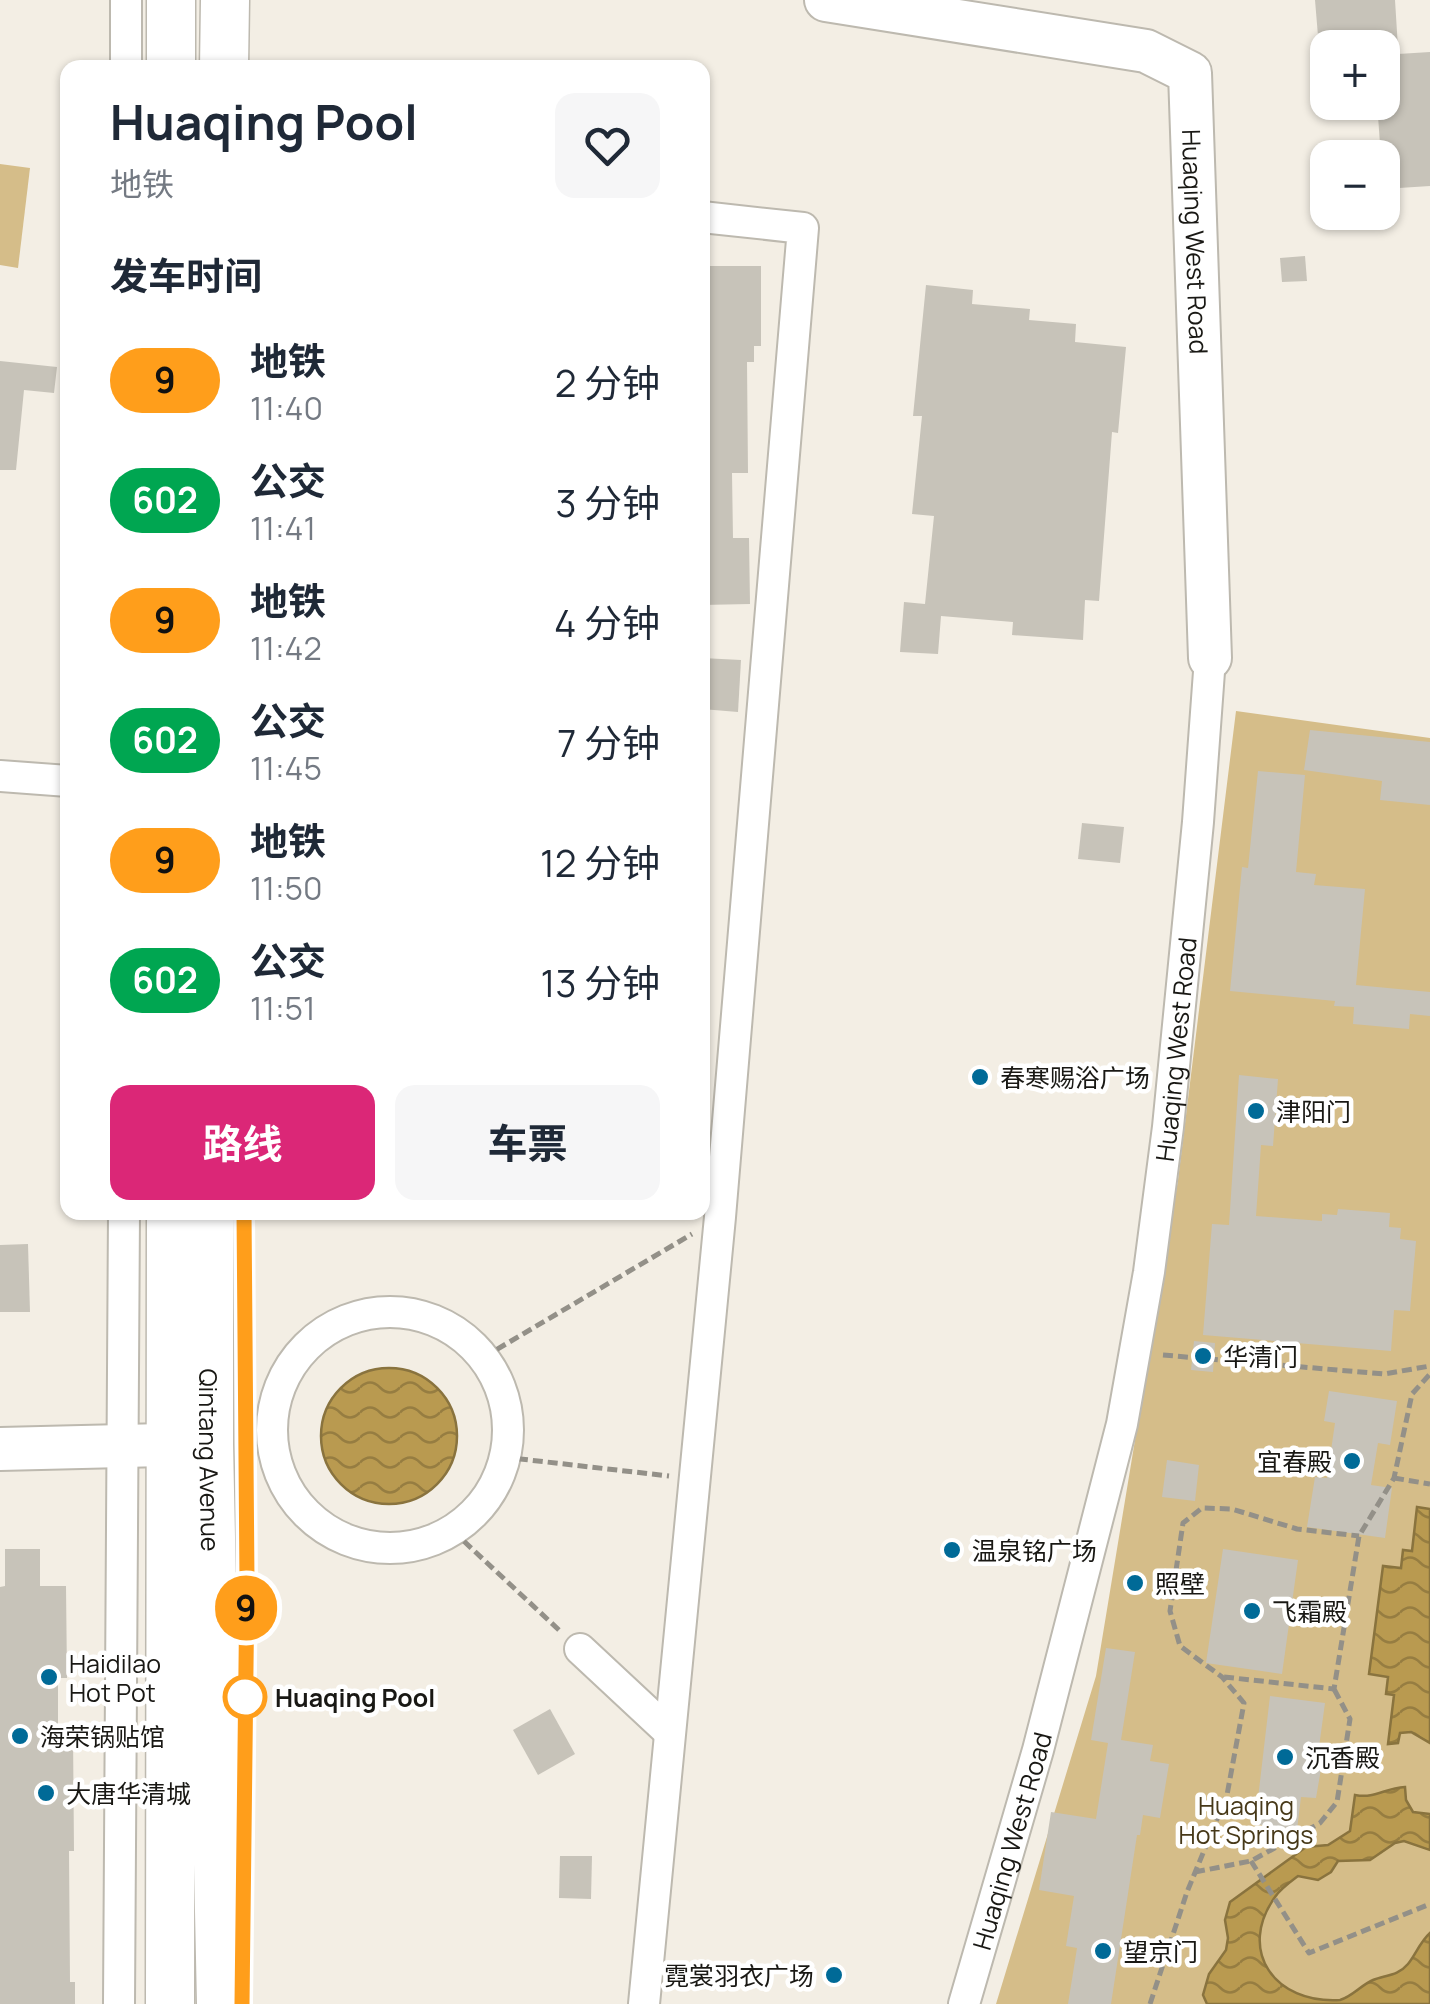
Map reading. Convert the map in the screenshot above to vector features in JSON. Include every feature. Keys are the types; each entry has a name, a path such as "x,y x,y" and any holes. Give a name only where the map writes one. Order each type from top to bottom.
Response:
{"main road":[{"path":"171,0 171,60"},
{"path":"224,60 225,0"},
{"name":"Qintang Avenue","path":"172,1220 190,1444 221,2004"},
{"name":"Qintang Avenue","path":"170,2004 190,1444 207,1220"}],"street":[{"path":"126,0 126,60"},
{"name":"Huaqing West Road","path":"826,0 1146,51 1190,73 1210,658 1168,1128 1122,1424 1038,1750 964,2004"},
{"path":"644,2004 720,1217 803,228 710,217"},
{"path":"0,776 60,780"},
{"path":"119,2004 124,1220"},
{"path":"375,1312 416,1314 454,1330 484,1357 502,1394 508,1434 503,1457 500,1474 480,1506 452,1531 419,1545 382,1548 346,1540 314,1521 289,1493 275,1459 271,1422 281,1382 304,1348 336,1324 375,1312"},
{"path":"0,1449 190,1444"},
{"path":"580,1649 669,1732"}],"path":[{"path":"484,1357 720,1217"},
{"path":"1135,1352 1384,1374 1430,1370"},
{"path":"1195,1872 1251,1861 1320,1822 1337,1802 1350,1719 1334,1689 1359,1536 1394,1478 1412,1394 1430,1370"},
{"path":"503,1457 695,1480"},
{"path":"1394,1478 1430,1484"},
{"path":"1150,2004 1195,1872 1227,1795 1244,1703 1222,1676 1180,1646 1170,1611 1184,1523 1202,1508 1232,1510 1296,1529 1359,1536"},
{"path":"452,1531 580,1649"},
{"path":"1222,1676 1334,1689"},
{"path":"1251,1861 1308,1953 1430,1904"}],"green space":[{"path":"0,164 30,168 18,268 0,265"},
{"name":"Huaqing Hot Springs","path":"1236,711 1430,738 1430,2004 996,2004 1096,1676 1178,1180"}],"water":[{"path":"389,1368 415,1373 437,1388 452,1410 457,1436 452,1462 437,1484 415,1499 389,1504 363,1499 341,1484 326,1462 321,1436 326,1410 341,1388 363,1373"},
{"path":"1417,1507 1430,1509 1430,1743 1411,1732 1400,1733 1398,1743 1388,1744 1394,1695 1386,1694 1388,1677 1369,1674 1383,1566 1401,1568 1403,1550 1412,1551"},
{"path":"1405,1787 1406,1800 1413,1812 1430,1814 1430,1850 1404,1841 1370,1860 1338,1861 1331,1872 1318,1880 1298,1876 1277,1894 1264,1917 1261,1954 1280,1983 1297,1993 1340,2000 1369,1982 1404,1968 1430,1933 1430,2004 1207,2004 1203,1995 1209,1974 1226,1950 1225,1920 1230,1902 1306,1847 1328,1845 1350,1831 1355,1795 1369,1796"}],"building":[{"path":"1315,0 1395,0 1397,30 1318,30"},
{"path":"1430,52 1430,186 1400,188 1400,140 1380,140 1378,120 1400,120 1400,54"},
{"path":"1305,256 1307,281 1282,282 1280,258"},
{"path":"710,266 761,266 761,346 754,346 754,362 747,362 748,473 732,473 733,538 749,538 750,604 710,605"},
{"path":"926,285 973,290 972,304 1030,309 1029,320 1076,324 1075,342 1126,347 1118,433 1112,432 1099,601 1085,600 1083,640 1012,635 1013,622 941,616 938,654 900,652 904,602 925,604 934,516 912,514 922,416 913,416"},
{"path":"0,361 57,367 54,393 24,390 16,470 0,470"},
{"path":"710,658 741,660 738,712 710,710"},
{"path":"1310,730 1430,742 1430,805 1380,800 1382,781 1304,770"},
{"path":"1258,771 1305,775 1296,872 1316,874 1314,885 1365,889 1356,985 1430,992 1430,1016 1410,1014 1409,1029 1353,1024 1354,1007 1334,1006 1335,1001 1230,991 1242,867 1248,868"},
{"path":"1082,823 1124,827 1120,863 1078,859"},
{"path":"1239,1075 1278,1079 1273,1146 1261,1145 1256,1216 1322,1221 1322,1214 1337,1215 1338,1209 1390,1213 1389,1227 1401,1228 1400,1239 1416,1241 1410,1311 1394,1310 1391,1351 1203,1335 1212,1224 1229,1225"},
{"path":"28,1244 30,1312 0,1312 0,1245"},
{"name":"华清门","path":"1194,1341 1215,1343 1213,1372 1191,1370"},
{"name":"宜春殿","path":"1329,1391 1397,1401 1390,1445 1378,1443 1371,1485 1392,1488 1385,1538 1307,1527 1315,1477 1327,1478 1335,1423 1324,1421"},
{"path":"1167,1460 1199,1465 1195,1501 1162,1497"},
{"name":"大唐华清城","path":"5,1549 40,1549 40,1586 66,1586 67,1678 58,1678 58,1732 73,1732 74,1851 69,1851 70,1982 75,1982 75,2004 0,2004 0,1587 5,1586"},
{"name":"飞霜殿","path":"1223,1549 1298,1560 1282,1674 1206,1663"},
{"path":"1106,1648 1135,1652 1121,1740 1153,1745 1150,1761 1169,1764 1160,1818 1143,1815 1137,1835 1111,2004 1068,2004 1077,1948 1066,1946 1074,1896 1039,1890 1051,1812 1096,1819 1108,1743 1091,1740"},
{"name":"沉香殿","path":"1270,1696 1325,1703 1316,1798 1301,1797 1297,1830 1255,1824"},
{"path":"550,1709 575,1754 538,1775 513,1730"},
{"path":"560,1856 592,1856 591,1899 559,1898"}],"metro line":[{"name":"9","path":"242,2004 247,1582 244,1220"}],"place":[{"name":"春寒赐浴广场","path":"980,1077"},
{"name":"津阳门","path":"1256,1111"},
{"name":"华清门","path":"1203,1356"},
{"name":"宜春殿","path":"1352,1461"},
{"name":"温泉铭广场","path":"952,1550"},
{"name":"照壁","path":"1135,1583"},
{"name":"飞霜殿","path":"1252,1611"},
{"name":"Haidilao Hot Pot","path":"49,1677"},
{"name":"Huaqing Pool","path":"245,1697"},
{"name":"海荣锅贴馆","path":"20,1736"},
{"name":"沉香殿","path":"1285,1757"},
{"name":"大唐华清城","path":"46,1793"},
{"name":"望京门","path":"1103,1951"},
{"name":"霓裳羽衣广场","path":"834,1975"}]}
